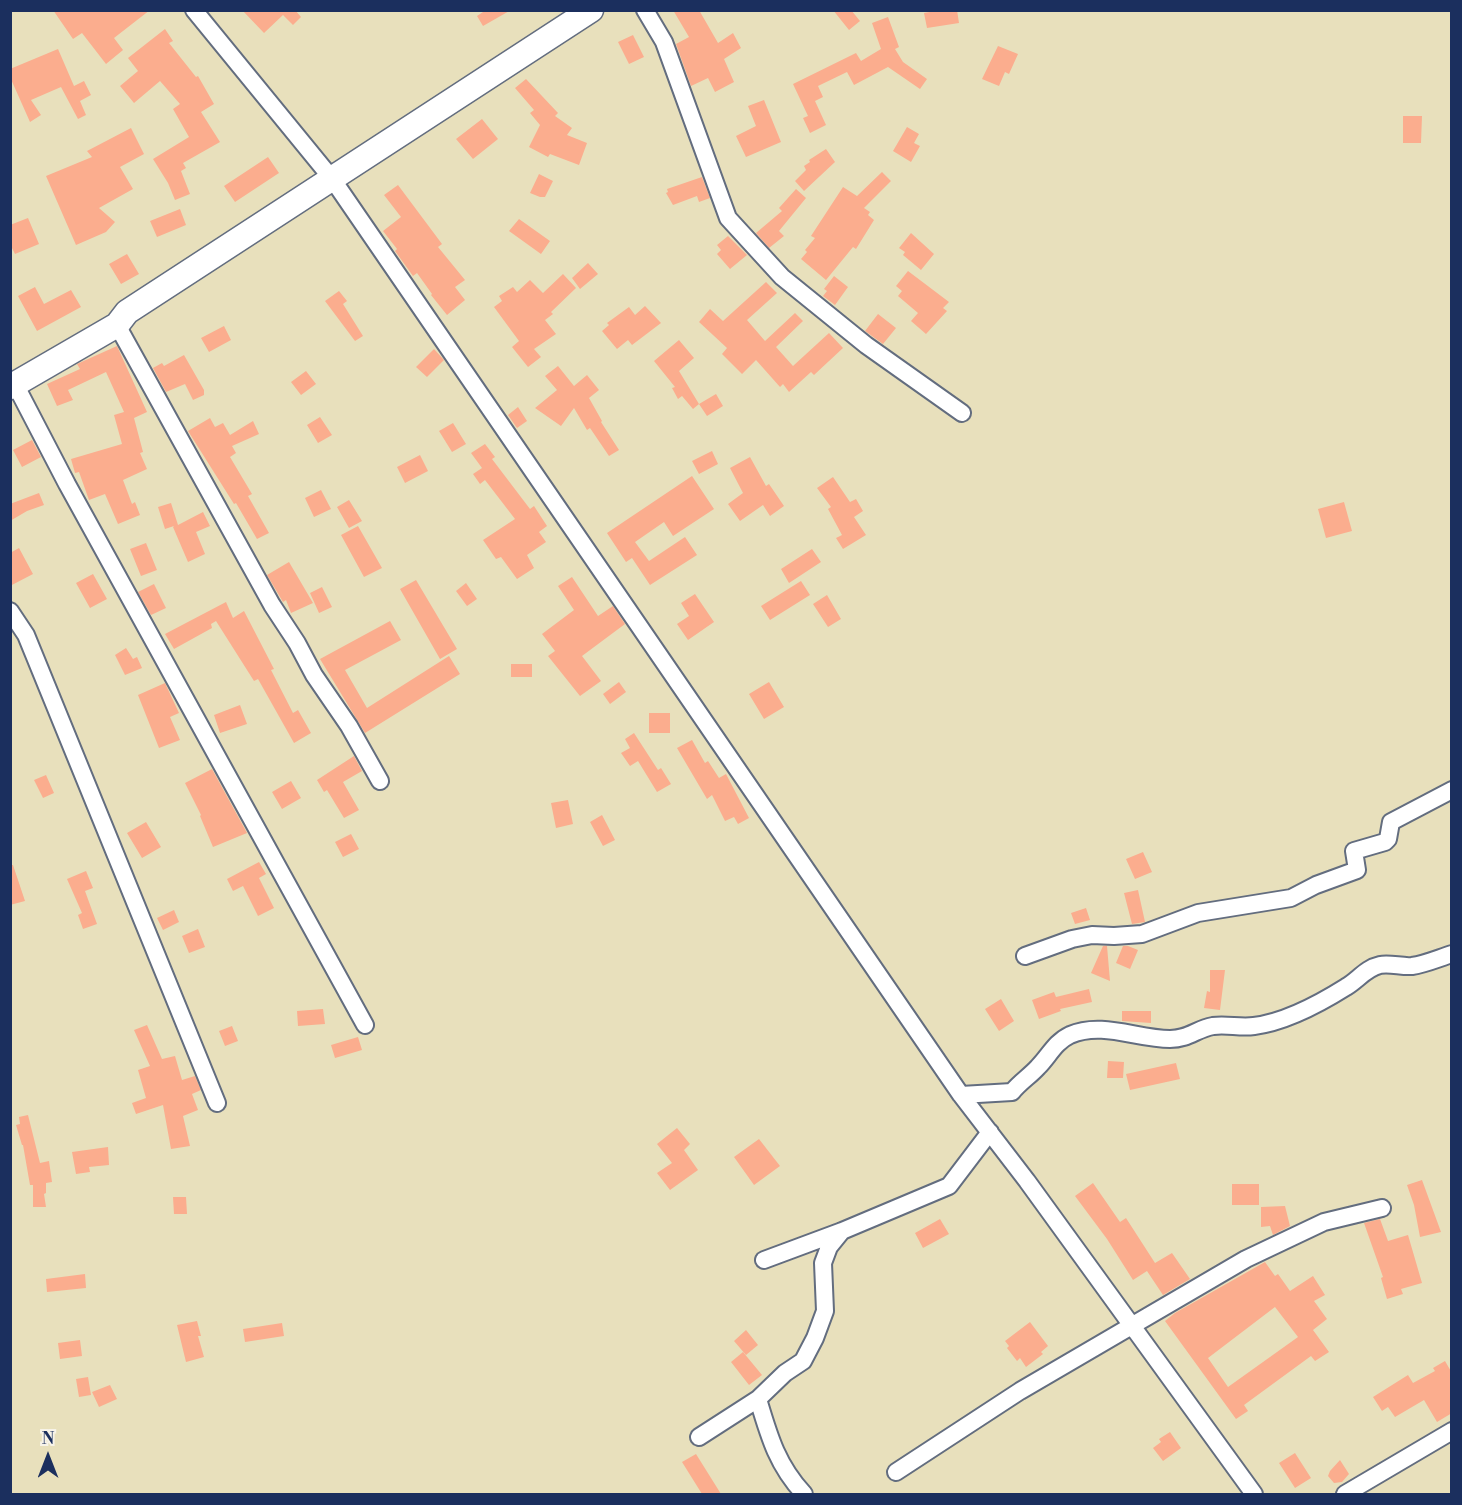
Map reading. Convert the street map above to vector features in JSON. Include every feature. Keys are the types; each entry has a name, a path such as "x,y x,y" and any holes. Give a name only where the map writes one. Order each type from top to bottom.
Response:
{"highway":[{"path":"13,385 117,325 128,312 591,10"}],"street":[{"path":"194,10 333,180 962,1095 1254,1494"},
{"path":"645,10 664,42 728,218 782,277 866,345 962,413"},
{"path":"117,325 261,587 297,643 314,675 349,726 380,781"},
{"path":"13,385 365,1025"},
{"path":"10,611 26,635 217,1103"},
{"path":"1025,956 1072,939 1092,935 1142,934 1198,913 1291,898 1316,885 1357,870 1354,851 1385,842 1388,839 1391,822 1452,790"},
{"path":"962,1095 1012,1092 1038,1067 1052,1049 1071,1035 1092,1030 1110,1030 1159,1038 1180,1038 1216,1025 1254,1026 1275,1022 1309,1008 1382,964 1412,966 1452,954"},
{"path":"764,1260 842,1231 950,1186 990,1132"},
{"path":"896,1472 1020,1391 1246,1259 1324,1222 1382,1208"},
{"path":"699,1437 758,1399 785,1373 803,1361 825,1311 823,1263 829,1247 842,1231"},
{"path":"758,1399 773,1449 795,1485 804,1494"},
{"path":"1345,1494 1452,1431"}],"building":[{"path":"53,10 150,10 114,38 123,50 106,64 82,33 73,39"},
{"path":"242,10 295,10 301,17 293,25 283,15 264,33"},
{"path":"486,10 511,10 483,26 477,16"},
{"path":"673,10 699,10 718,43 733,33 741,48 724,59 734,82 715,92 708,78 691,86 676,44 689,37"},
{"path":"833,10 851,10 860,21 849,30"},
{"path":"957,10 959,23 927,28 924,13"},
{"path":"888,17 899,47 895,49 903,62 927,79 920,89 888,67 854,85 847,72 818,86 823,97 815,101 826,125 810,133 803,118 808,116 793,84 856,53 861,61 881,49 872,23"},
{"path":"165,29 173,41 169,43 196,77 198,76 214,104 201,112 220,142 183,163 186,168 181,171 190,194 175,200 168,183 153,159 189,137 173,109 180,104 160,81 134,103 120,86 138,71 128,58"},
{"path":"633,35 644,57 629,64 618,42"},
{"path":"998,46 1018,54 1009,74 1005,72 999,86 982,79"},
{"path":"58,49 74,86 84,81 91,95 80,101 86,115 78,119 61,87 31,100 41,115 30,122 10,77 10,69"},
{"path":"526,79 558,113 555,116 572,128 567,135 587,143 579,165 550,154 548,157 529,147 540,125 530,113 534,110 515,88"},
{"path":"764,100 781,142 746,157 736,136 756,126 748,106"},
{"path":"1403,116 1422,116 1421,143 1403,143"},
{"path":"482,119 498,139 473,159 456,139"},
{"path":"907,127 919,134 914,143 920,146 911,162 893,151"},
{"path":"131,128 144,154 120,167 133,189 99,208 115,222 106,232 76,245 46,176 92,157 87,151"},
{"path":"826,149 835,162 804,191 795,181 806,170 804,166 810,162 809,160"},
{"path":"268,157 279,173 235,202 224,186"},
{"path":"882,172 891,181 864,208 870,212 868,215 874,220 856,249 853,247 826,280 801,259 815,238 811,236 843,187 857,196"},
{"path":"539,174 553,181 545,197 530,193"},
{"path":"702,177 710,198 699,202 697,196 673,205 666,193 667,189"},
{"path":"398,185 442,244 438,247 465,280 455,287 465,300 447,315 417,273 413,276 383,231 401,217 384,195"},
{"path":"796,189 806,198 779,231 784,236 769,248 756,233 782,211 779,208"},
{"path":"180,209 186,225 157,237 150,221"},
{"path":"28,218 39,244 15,254 10,244 10,225"},
{"path":"519,219 550,241 541,254 509,231"},
{"path":"911,233 934,254 921,270 903,255 905,252 899,248"},
{"path":"728,236 747,255 730,269 717,254 721,250 717,245"},
{"path":"127,254 139,274 121,284 109,264"},
{"path":"588,263 598,274 580,289 572,278"},
{"path":"908,271 949,302 943,308 947,311 926,334 911,321 918,313 898,296 902,291 896,286"},
{"path":"563,274 576,288 545,320 556,334 534,349 541,357 528,367 512,347 519,341 494,307 502,301 499,296 513,287 517,292 530,280 543,293"},
{"path":"834,276 848,287 835,305 823,296 827,291 824,289"},
{"path":"766,282 777,293 747,320 765,341 795,313 803,321 776,347 793,366 829,333 843,348 814,375 811,372 789,392 783,384 780,387 756,360 742,374 722,354 727,348 699,322 710,309 723,321"},
{"path":"35,287 44,304 71,290 81,307 37,331 18,296"},
{"path":"339,291 347,301 343,304 363,336 355,341 325,301"},
{"path":"645,306 661,323 632,345 628,340 617,349 602,331 609,325 607,323 629,307 635,315"},
{"path":"878,314 896,328 883,344 865,331"},
{"path":"224,326 231,340 209,352 201,338"},
{"path":"679,340 694,358 679,371 699,404 693,409 682,396 678,399 672,388 675,387 654,361"},
{"path":"117,346 147,412 134,418 143,452 140,453 147,469 123,480 132,504 135,502 140,515 118,524 105,494 89,500 79,472 75,473 71,459 122,444 114,415 124,412 106,372 68,390 73,400 57,406 47,384 80,369 77,364"},
{"path":"434,349 444,360 427,377 416,367"},
{"path":"184,355 204,390 204,395 193,400 185,384 166,392 153,368 162,363 164,366"},
{"path":"558,366 574,386 587,375 599,390 589,398 619,450 609,456 590,428 587,430 574,408 561,426 535,408 557,390 545,376"},
{"path":"306,371 316,384 301,395 291,382"},
{"path":"716,394 723,406 707,416 699,404"},
{"path":"518,407 527,421 517,428 508,415"},
{"path":"320,417 332,435 318,443 307,425"},
{"path":"210,418 215,427 223,423 230,435 253,421 259,434 232,446 236,453 230,457 252,494 248,496 269,533 257,539 188,431"},
{"path":"453,423 466,444 452,452 439,431"},
{"path":"32,440 41,457 22,467 13,450"},
{"path":"485,444 495,457 492,459 530,509 534,506 547,526 539,532 546,542 527,555 534,568 517,579 501,557 496,559 483,540 515,519 485,480 480,484 473,474 482,468 471,453"},
{"path":"712,451 718,464 699,474 692,461"},
{"path":"420,455 428,471 405,483 397,467"},
{"path":"750,457 766,486 769,484 784,506 770,516 763,505 740,521 728,504 743,493 730,468"},
{"path":"692,476 714,509 673,536 664,522 635,542 649,561 685,537 697,555 650,585 632,558 626,562 607,533"},
{"path":"833,477 850,502 856,499 863,511 854,517 866,535 843,549 836,538 842,535 828,509 831,507 817,488"},
{"path":"321,490 331,509 314,517 305,498"},
{"path":"39,493 44,505 27,511 10,521 10,504"},
{"path":"349,500 362,521 349,528 337,507"},
{"path":"1344,502 1352,531 1326,538 1318,509"},
{"path":"171,503 178,525 203,512 210,526 196,532 205,554 188,562 174,526 165,529 158,507"},
{"path":"358,526 382,568 364,577 341,535"},
{"path":"146,543 157,570 141,576 130,549"},
{"path":"19,548 33,574 10,586 10,553"},
{"path":"812,549 821,562 789,583 781,569"},
{"path":"289,562 313,603 291,613 286,600 283,602 267,575"},
{"path":"93,574 107,599 90,608 76,583"},
{"path":"572,577 598,616 613,606 625,624 582,656 601,681 580,696 548,656 555,651 542,634 574,610 558,586"},
{"path":"416,580 457,649 440,659 400,589"},
{"path":"801,581 810,595 770,620 761,606"},
{"path":"466,583 477,599 467,606 456,591"},
{"path":"154,584 166,608 151,615 138,592"},
{"path":"322,587 332,607 319,613 310,593"},
{"path":"695,594 714,622 688,640 677,624 689,616 681,603"},
{"path":"827,595 841,619 828,627 813,604"},
{"path":"226,602 233,618 244,611 274,669 271,670 293,713 298,710 311,733 294,743 258,679 254,681 216,621 211,624 212,628 174,649 165,634"},
{"path":"390,621 401,640 345,670 367,708 449,656 460,674 365,733 320,659"},
{"path":"126,648 133,659 137,657 142,668 125,675 115,655"},
{"path":"511,664 532,664 532,677 511,677"},
{"path":"619,682 626,692 610,704 603,694"},
{"path":"769,682 784,707 764,719 749,694"},
{"path":"165,683 179,713 170,717 180,740 159,748 138,695"},
{"path":"240,705 247,724 220,733 214,715"},
{"path":"649,713 670,713 670,733 649,733"},
{"path":"634,733 658,770 661,768 671,784 657,792 638,761 630,766 621,753 630,748 625,739"},
{"path":"692,740 705,763 708,761 719,778 726,774 749,818 738,824 734,817 725,821 712,795 707,799 677,748"},
{"path":"354,756 362,771 343,782 359,810 344,818 327,790 324,792 317,780"},
{"path":"212,769 247,833 213,847 201,815 185,783"},
{"path":"46,775 54,793 43,798 34,780"},
{"path":"291,781 301,798 282,809 272,792"},
{"path":"568,800 573,824 556,828 551,803"},
{"path":"602,815 615,840 603,846 590,822"},
{"path":"146,822 161,847 142,858 127,833"},
{"path":"351,834 359,849 343,857 335,842"},
{"path":"1143,852 1152,872 1135,879 1126,859"},
{"path":"259,862 266,874 259,878 274,908 258,916 243,886 233,891 227,879"},
{"path":"10,865 13,865 25,901 10,905"},
{"path":"86,871 93,888 85,891 97,924 83,929 78,915 82,913 67,879"},
{"path":"1138,890 1145,922 1132,924 1124,893"},
{"path":"1086,908 1090,920 1075,924 1071,913"},
{"path":"174,910 179,922 163,930 157,918"},
{"path":"198,929 205,947 189,953 182,936"},
{"path":"1103,946 1107,946 1110,981 1091,973"},
{"path":"1123,946 1138,950 1130,969 1116,963"},
{"path":"1210,970 1225,970 1220,1010 1204,1008 1207,991 1210,992"},
{"path":"1089,989 1092,1002 1060,1009 1061,1011 1039,1019 1032,1000 1054,992 1056,997"},
{"path":"1001,999 1014,1021 999,1031 985,1009"},
{"path":"323,1009 325,1024 298,1026 297,1011"},
{"path":"1122,1011 1151,1011 1151,1023 1122,1021"},
{"path":"147,1025 162,1059 175,1056 182,1080 195,1076 201,1090 192,1094 198,1110 183,1116 190,1146 171,1149 163,1105 136,1114 132,1103 146,1098 138,1070 150,1066 134,1030"},
{"path":"232,1026 238,1041 225,1046 219,1031"},
{"path":"358,1037 362,1050 335,1058 331,1045"},
{"path":"1108,1061 1124,1062 1123,1078 1107,1078"},
{"path":"1176,1063 1180,1079 1130,1090 1126,1074"},
{"path":"28,1115 40,1163 49,1161 52,1182 46,1183 44,1194 46,1207 33,1207 33,1185 30,1185 23,1145 16,1125 20,1124 19,1117"},
{"path":"677,1128 690,1144 684,1150 698,1170 670,1190 657,1173 672,1163 657,1144"},
{"path":"759,1139 780,1166 754,1185 734,1157"},
{"path":"108,1147 109,1165 89,1167 90,1172 76,1174 72,1152"},
{"path":"1422,1180 1441,1232 1420,1237 1414,1205 1407,1185"},
{"path":"1093,1183 1120,1222 1126,1218 1155,1263 1172,1253 1190,1279 1163,1295 1147,1271 1133,1280 1107,1239 1075,1196"},
{"path":"1232,1184 1259,1184 1259,1205 1232,1205"},
{"path":"173,1197 186,1197 187,1214 174,1214"},
{"path":"1285,1206 1290,1226 1273,1235 1270,1226 1261,1227 1261,1207"},
{"path":"940,1219 949,1234 923,1248 915,1233"},
{"path":"1380,1219 1388,1241 1408,1235 1422,1283 1401,1289 1403,1294 1387,1299 1381,1278 1383,1277 1364,1223"},
{"path":"1265,1262 1275,1276 1278,1274 1290,1291 1313,1276 1325,1295 1314,1301 1327,1319 1313,1330 1329,1352 1315,1361 1311,1356 1244,1405 1248,1411 1236,1419 1165,1321 1175,1313","holes":["1275,1307 1298,1337 1228,1387 1208,1358"]},
{"path":"85,1274 86,1288 47,1292 46,1279"},
{"path":"197,1321 201,1336 198,1336 204,1357 186,1362 177,1325"},
{"path":"1030,1322 1048,1346 1041,1352 1043,1354 1026,1367 1020,1358 1017,1361 1007,1348 1009,1346 1005,1341"},
{"path":"282,1323 284,1336 245,1342 243,1329"},
{"path":"746,1330 758,1345 746,1355 734,1341"},
{"path":"80,1340 82,1356 60,1359 58,1343"},
{"path":"743,1352 762,1375 749,1385 731,1362"},
{"path":"1445,1361 1452,1373 1452,1413 1437,1422 1424,1400 1395,1417 1388,1407 1382,1411 1373,1397 1408,1375 1413,1383 1435,1371 1433,1368"},
{"path":"88,1377 91,1395 79,1397 76,1379"},
{"path":"110,1385 117,1399 99,1407 92,1392"},
{"path":"1170,1432 1181,1448 1163,1461 1153,1448 1161,1442 1159,1439"},
{"path":"1295,1453 1311,1478 1295,1488 1279,1463"},
{"path":"696,1454 721,1494 702,1494 682,1462"},
{"path":"1340,1460 1349,1474 1342,1482 1334,1483 1328,1476"}]}
